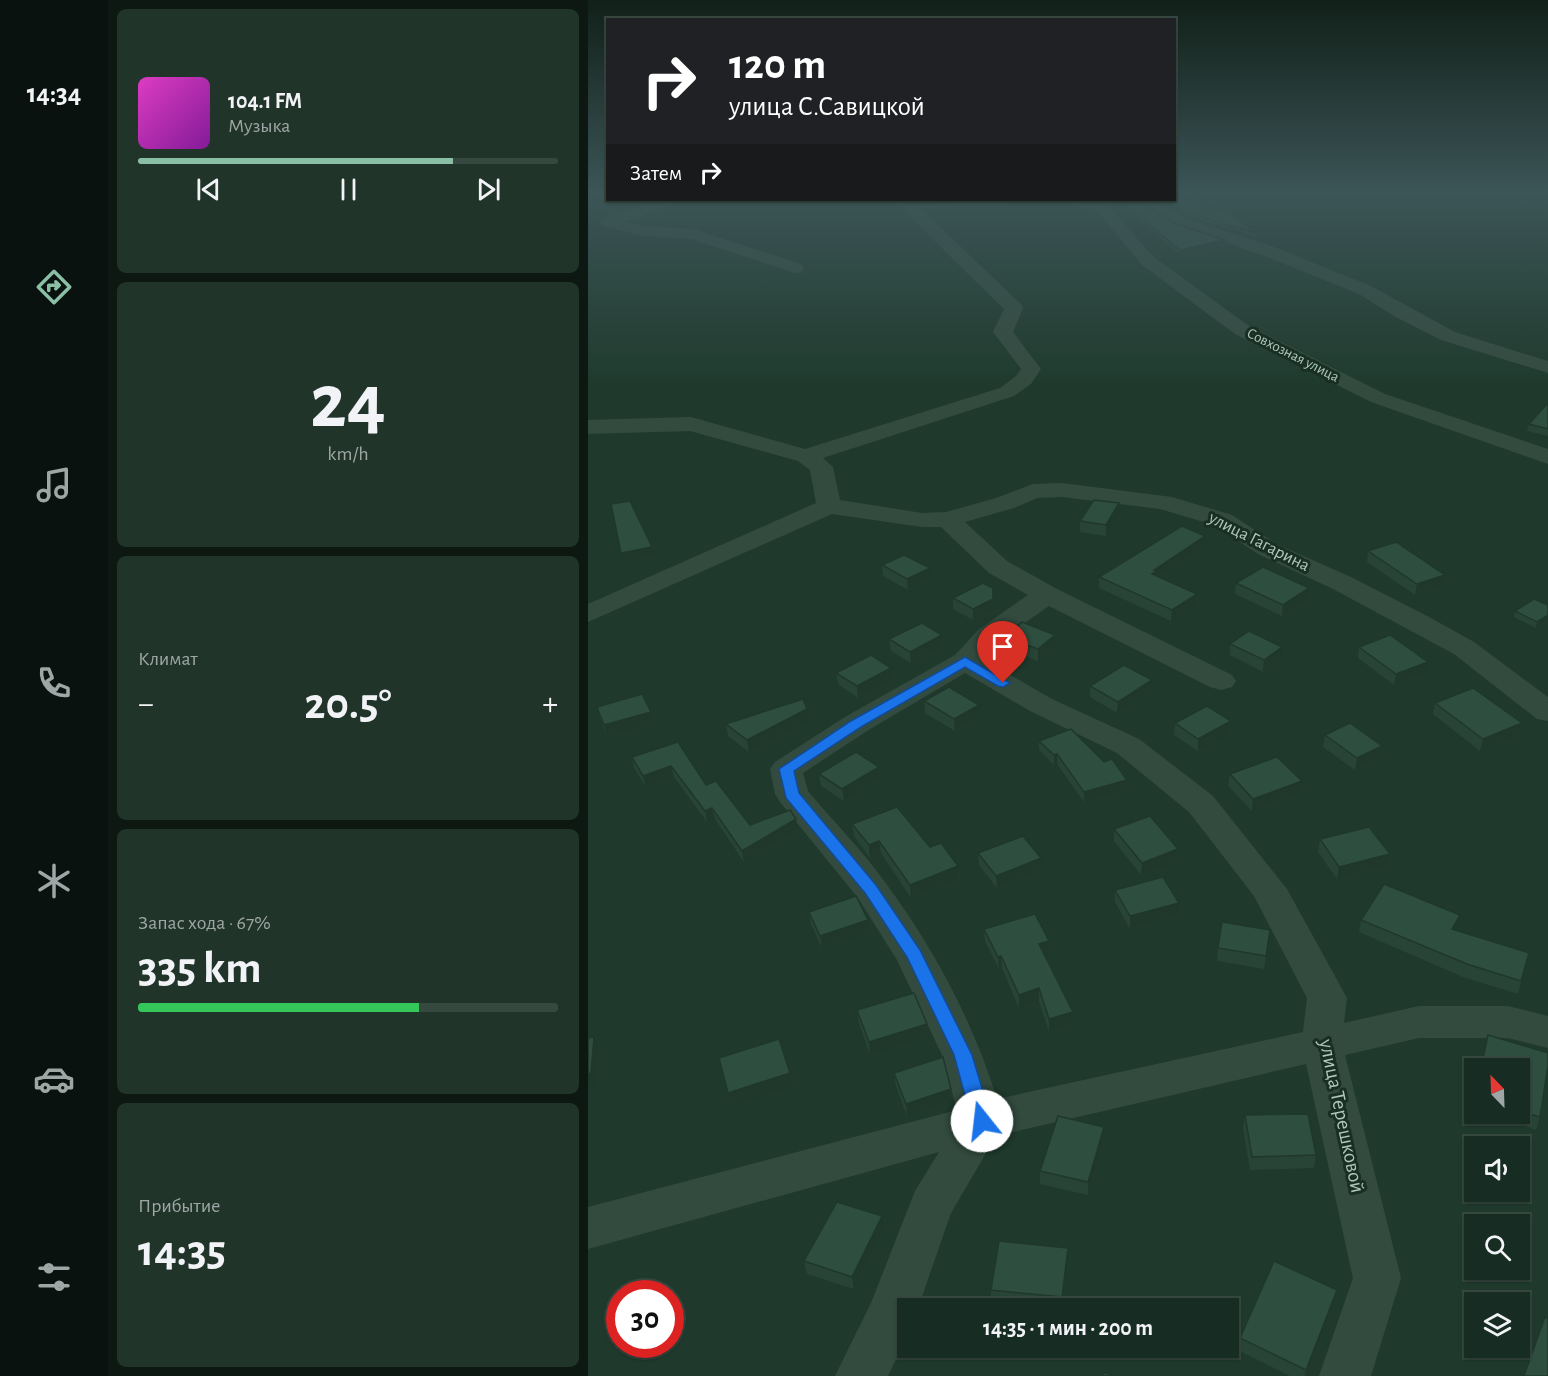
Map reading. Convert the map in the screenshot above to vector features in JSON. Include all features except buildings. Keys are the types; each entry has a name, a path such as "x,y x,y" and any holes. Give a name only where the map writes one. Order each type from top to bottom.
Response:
{"street":[{"path":"763,257 795,268"},
{"path":"806,456 1007,392 1024,380 1031,369 1003,332 1014,308 961,257"},
{"name":"Совхозная улица","path":"1145,257 1242,330 1378,398 1548,457"},
{"path":"1283,257 1365,290 1448,336 1548,367"},
{"path":"588,427 691,424 806,456 822,466 830,506 588,614"},
{"name":"улица Гагарина","path":"830,506 922,520 947,519 1005,503 1034,491 1062,490 1163,502 1223,520 1267,549 1342,583 1464,648 1548,712"},
{"path":"947,519 998,567 1047,595 1221,681"},
{"path":"861,1376 892,1313 931,1206 982,1121 963,1055 914,954 871,889 792,794 786,769 856,724 965,661 989,635 1047,595"},
{"name":"улица Терешковой","path":"965,661 1041,705 1128,746 1201,804 1269,889 1327,998 1322,1045 1377,1278 1345,1376"},
{"path":"588,1228 857,1157 982,1121 1419,1022 1508,1022 1548,1032"}],"route":[{"path":"982,1121 963,1055 914,954 871,889 792,794 786,769 856,724 965,661 1003,683"}]}
